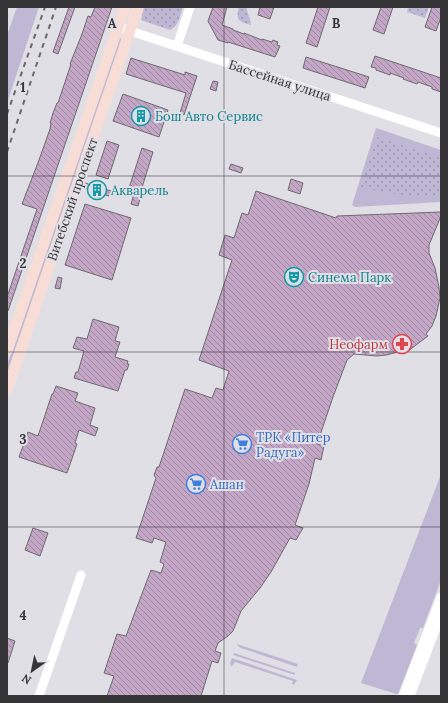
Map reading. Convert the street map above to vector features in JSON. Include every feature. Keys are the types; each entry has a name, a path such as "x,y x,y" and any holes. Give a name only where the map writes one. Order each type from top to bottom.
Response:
{"main road":[{"name":"Витебский проспект","path":"7,351 125,7"},
{"name":"Витебский проспект","path":"7,390 138,7"}],"street":[{"path":"177,46 190,7"},
{"name":"Бассейная улица","path":"118,27 441,133"},
{"path":"39,696 81,575"},
{"path":"403,696 441,596"},
{"path":"410,696 441,615"}],"shaded area":[{"path":"17,7 39,7 7,103 7,35"},
{"path":"144,7 183,7 177,23 170,30 141,20"},
{"path":"239,7 247,7 251,25 239,20"},
{"path":"408,7 429,7 425,18 407,12"},
{"path":"119,38 122,39 7,375 7,365"},
{"path":"376,128 441,150 441,202 355,207 352,205"},
{"path":"377,137 441,158 441,196 409,196 360,188"},
{"path":"441,474 441,580 423,628 420,628 414,643 417,645 398,694 396,694 361,683"},
{"path":"237,644 298,664 297,667 241,648"},
{"path":"234,653 295,673 295,675 233,655"},
{"path":"232,658 297,680 294,685 292,684 293,681 235,662 231,666 230,663"}],"building":[{"path":"69,7 75,7 58,54 53,52"},
{"path":"95,7 112,7 7,311 7,297 37,209 22,204 50,129 53,113 58,103 70,64 88,16 91,17"},
{"path":"213,7 227,7 222,25 262,40 272,42 273,40 278,42 277,45 280,46 275,57 218,40 208,21"},
{"path":"260,7 274,7 270,19 258,15"},
{"path":"318,7 330,7 317,47 306,43"},
{"path":"381,7 393,7 384,34 373,30"},
{"path":"432,7 441,7 441,20 436,31 425,27"},
{"path":"375,56 441,78 441,92 418,82 417,84 390,73 390,75 376,70 376,68 371,67"},
{"path":"306,57 369,77 365,88 303,68"},
{"path":"131,58 185,75 185,72 197,76 184,115 180,113 186,93 126,74"},
{"path":"213,81 218,82 216,91 210,89"},
{"name":"Бош Авто Сервис","path":"123,94 168,110 159,137 113,121"},
{"path":"107,141 119,145 108,179 96,175"},
{"path":"142,148 153,152 140,194 138,206 131,204 135,190 129,188"},
{"path":"231,164 243,168 241,173 229,169"},
{"path":"291,179 303,183 300,194 288,190"},
{"name":"Акварель","path":"85,183 111,191 109,196 84,188"},
{"name":"ТРК «Питер Радуга»","path":"256,191 336,218 337,216 441,212 441,216 429,245 429,253 435,268 439,287 440,298 436,316 432,326 426,334 428,336 404,354 402,351 377,356 354,354 347,360 317,444 324,446 321,460 315,458 309,484 295,525 303,528 296,540 290,538 271,572 241,611 233,631 218,643 215,651 221,653 218,663 212,661 201,696 107,696 114,676 104,673 117,634 126,636 151,570 161,573 164,564 160,562 166,542 154,538 152,543 136,538 156,478 154,475 157,467 159,467 185,389 212,398 216,388 223,390 229,371 199,360 232,260 219,255 225,235 234,238 242,213 248,215"},
{"path":"85,204 131,218 112,280 65,265"},
{"path":"58,277 62,278 60,289 55,288"},
{"path":"93,319 119,327 115,341 120,342 115,357 128,361 127,364 129,364 127,370 125,370 118,391 74,378 76,372 78,372 84,351 73,348 77,337 87,339"},
{"path":"56,386 78,393 75,401 95,408 90,425 98,428 95,436 79,430 75,443 77,444 67,473 19,457 28,432 38,436"},
{"path":"33,528 48,533 40,556 25,550"},
{"path":"7,638 15,641 8,663 7,663"}],"railway":[{"path":"7,114 45,7"},
{"path":"7,152 56,7"}],"place":[{"name":"Бош Авто Сервис","path":"141,116"},
{"name":"Акварель","path":"97,190"},
{"name":"Синема Парк","path":"294,277"},
{"name":"Неофарм","path":"402,344"},
{"name":"ТРК «Питер Радуга»","path":"242,444"},
{"name":"Ашан","path":"196,484"}]}
